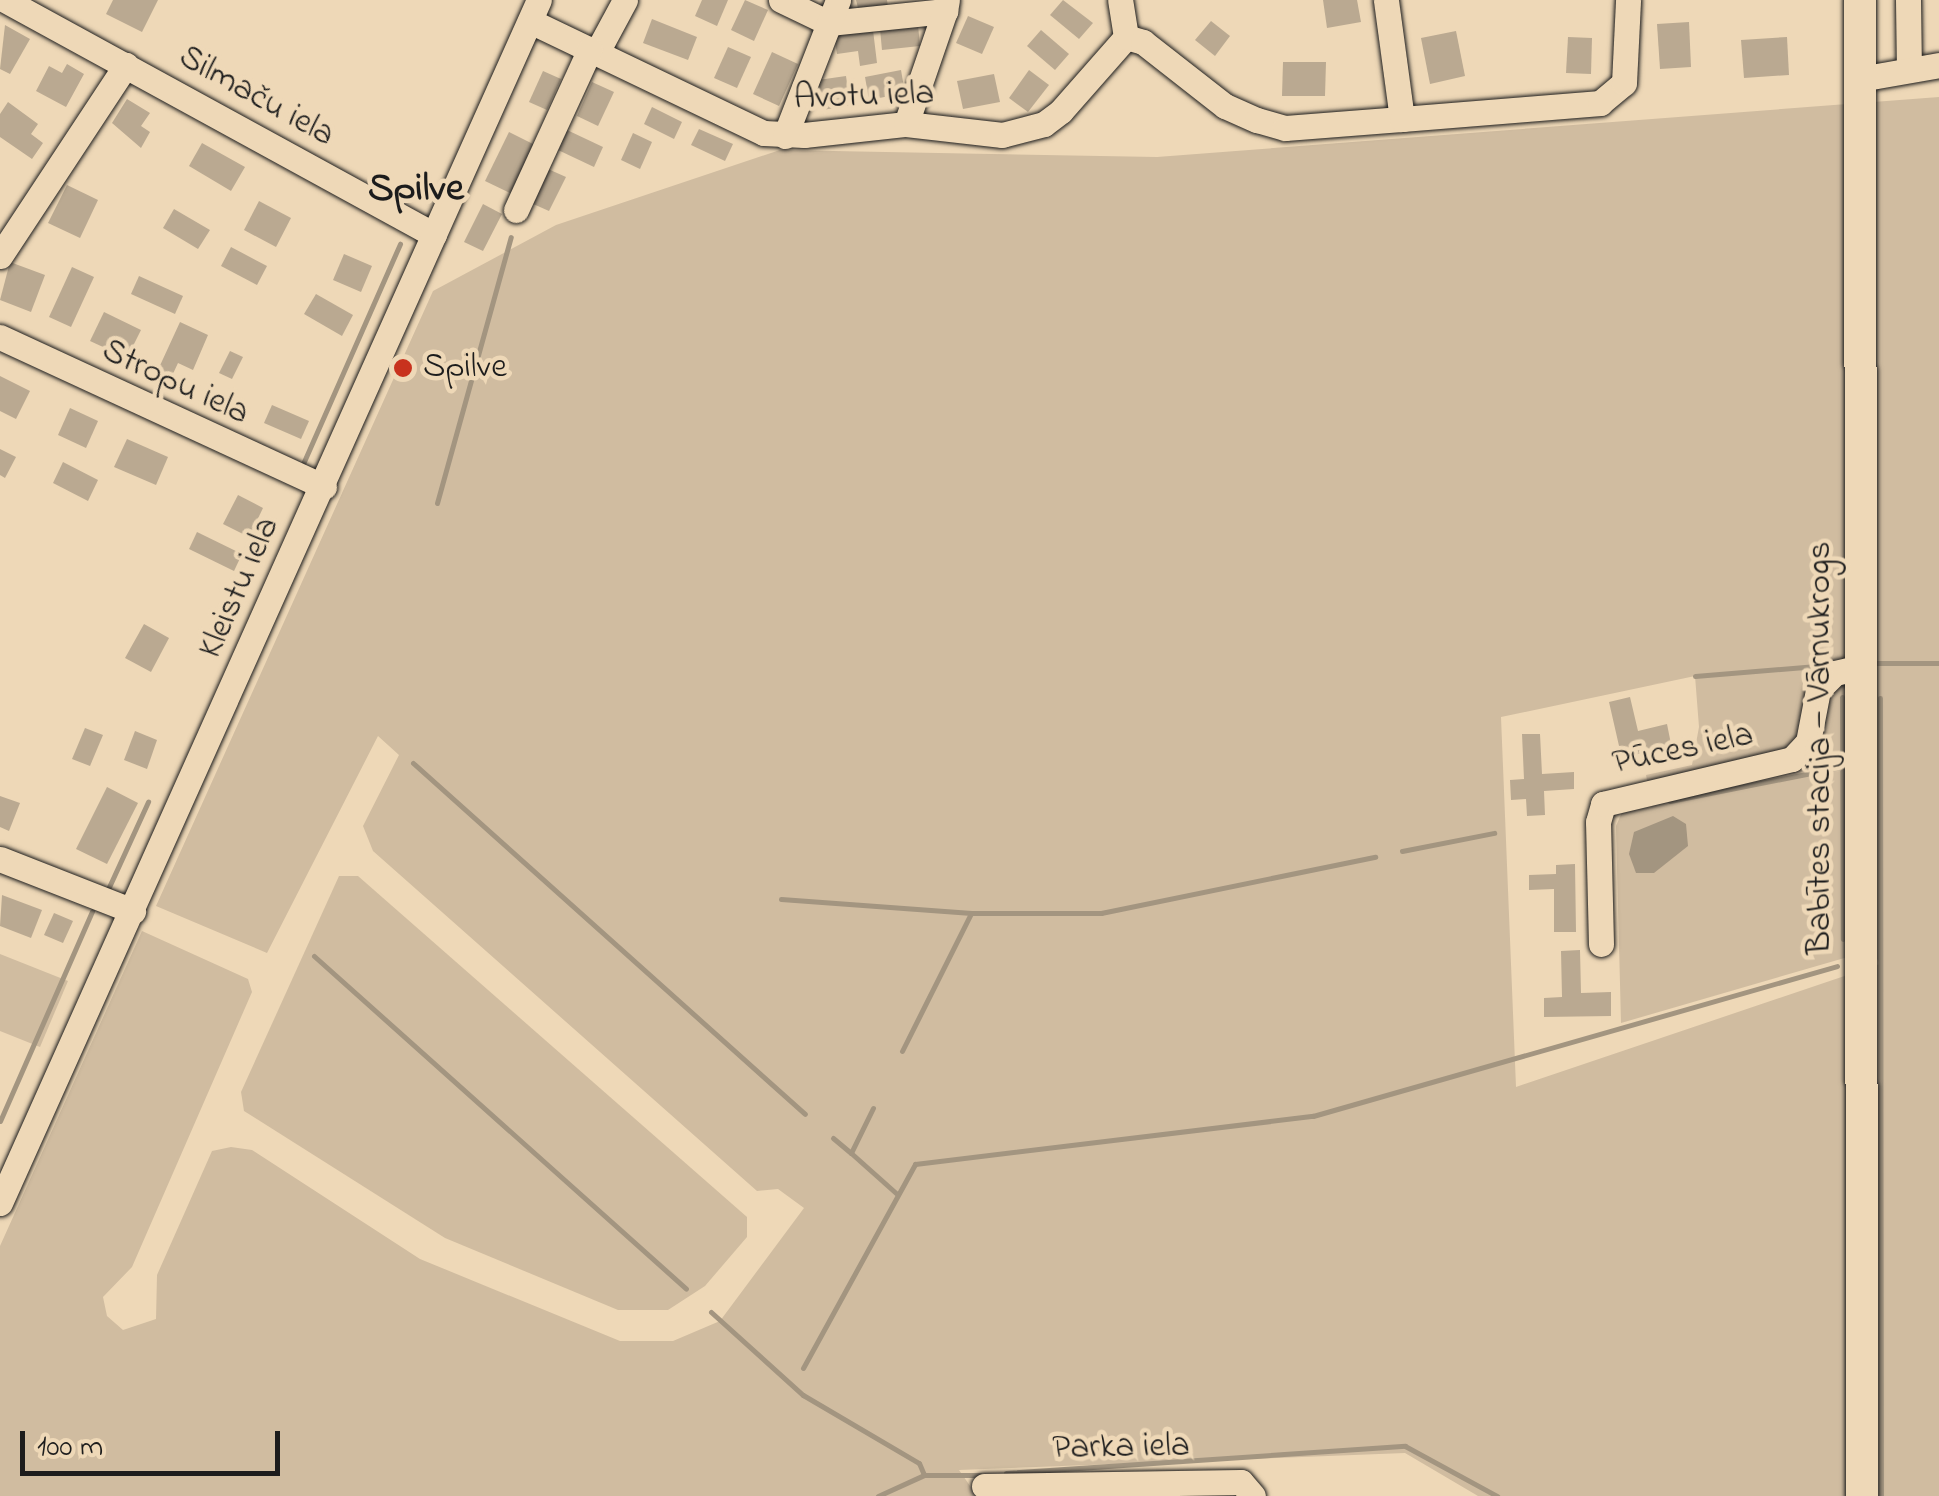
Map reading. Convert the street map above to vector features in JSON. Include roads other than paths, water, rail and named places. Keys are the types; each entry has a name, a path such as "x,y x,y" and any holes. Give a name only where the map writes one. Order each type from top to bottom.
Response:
{"main road":[{"name":"Babītes stacija — Vārnukrogs","path":"1860,0 1862,1496"}],"street":[{"name":"Silmaču iela","path":"6,0 51,10 126,64 434,235"},
{"path":"516,210 594,51 625,0"},
{"path":"781,0 834,11 946,5 906,124"},
{"path":"1120,0 1126,37 1143,42 1225,106 1286,128 1600,103 1624,83 1628,0"},
{"path":"1386,0 1402,119"},
{"path":"1908,0 1909,68"},
{"name":"Avotu iela","path":"535,10 594,51 764,133 785,136 906,124 1026,132 1061,111 1126,37"},
{"name":"Kleistu iela","path":"0,1203 535,10"},
{"path":"785,136 834,11"},
{"path":"0,256 126,64"},
{"path":"1860,79 1939,65"},
{"name":"Stropu iela","path":"0,337 324,486"},
{"name":"Pūces iela","path":"1601,944 1598,822 1603,804 1792,759 1808,742 1818,690 1835,673 1861,668"},
{"path":"0,859 133,911"},
{"name":"Parka iela","path":"984,1486 1240,1482 1254,1496"}],"waterway":[{"path":"437,503 511,237"},
{"path":"302,466 400,244"},
{"path":"1877,663 1939,663"},
{"path":"1695,676 1829,665"},
{"path":"1842,697 1843,939"},
{"path":"1880,698 1881,1496"},
{"path":"413,763 805,1114"},
{"path":"1670,801 1842,767"},
{"path":"109,887 148,802"},
{"path":"1402,851 1494,833"},
{"path":"902,1051 971,913 1101,913 1375,857"},
{"path":"781,899 971,913"},
{"path":"0,1121 92,911"},
{"path":"314,956 686,1289"},
{"path":"803,1368 915,1164 1313,1116 1837,966"},
{"path":"873,1108 851,1153 897,1194"},
{"path":"833,1138 851,1153"},
{"path":"711,1312 803,1395 919,1463 924,1475"},
{"path":"1006,1473 1405,1446 1497,1496"},
{"path":"878,1496 924,1475 980,1475"}],"place":[{"name":"Spilve","path":"403,368"}],"district":[{"name":"Spilve","path":"416,190"}]}
